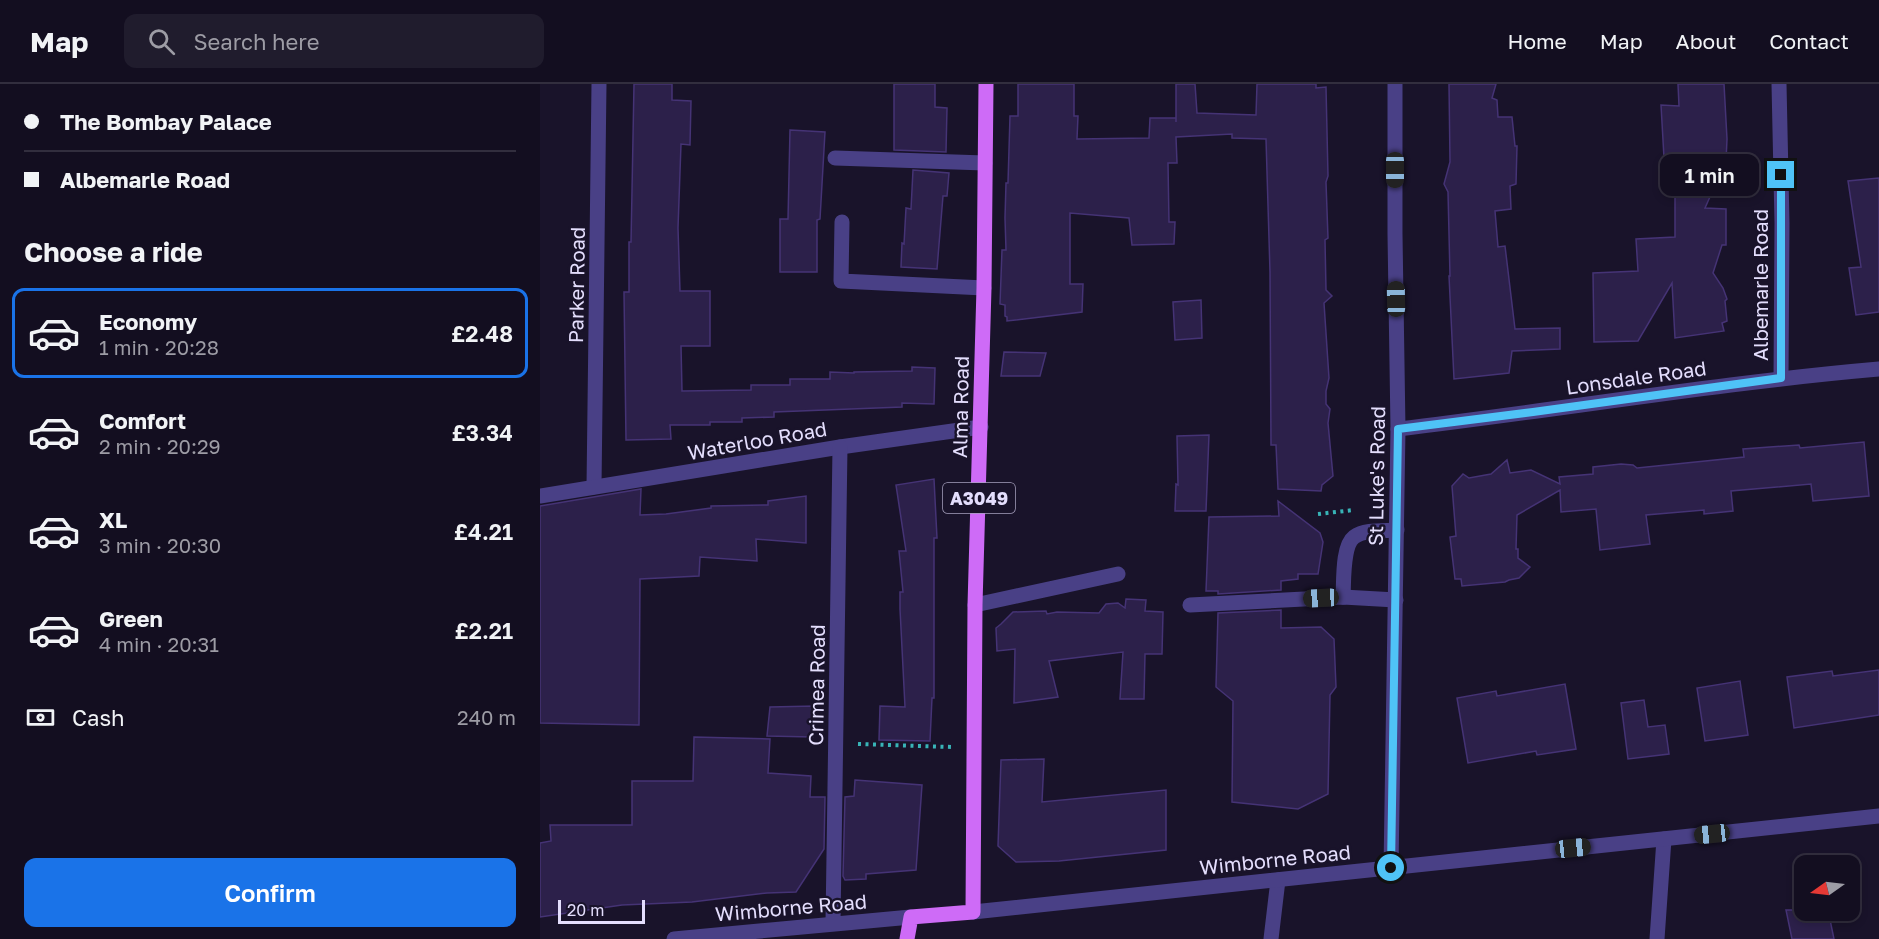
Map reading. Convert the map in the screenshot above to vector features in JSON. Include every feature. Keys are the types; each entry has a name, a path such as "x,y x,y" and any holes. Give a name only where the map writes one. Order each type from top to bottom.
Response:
{"main road":[{"name":"Alma Road","path":"973,912 975,605 984,288 986,84"},
{"name":"Wimborne Road","path":"911,917 973,912"},
{"path":"907,939 911,917"}],"street":[{"name":"Parker Road","path":"594,487 599,84"},
{"name":"St Luke's Road","path":"1391,868 1398,429 1395,84"},
{"name":"Albemarle Road","path":"1779,84 1782,223 1781,378"},
{"path":"835,158 985,163"},
{"path":"842,222 841,281 984,288"},
{"name":"Lonsdale Road","path":"1398,429 1781,378 1879,369"},
{"name":"Waterloo Road","path":"540,496 840,447 981,428"},
{"name":"Crimea Road","path":"833,923 840,447"},
{"path":"1343,597 1346,548 1353,537 1366,532 1396,530"},
{"path":"975,605 1118,574"},
{"path":"1190,605 1343,597 1395,600"},
{"name":"Wimborne Road","path":"973,912 1879,816"},
{"path":"1657,939 1664,839"},
{"path":"1271,939 1278,880"},
{"name":"Wimborne Road","path":"674,939 911,917"}],"path":[{"path":"836,743 974,748"}],"building":[{"path":"634,84 672,84 672,100 691,101 690,145 681,144 678,228 680,291 710,291 710,346 681,346 682,391 751,390 751,385 790,385 790,379 830,379 830,372 912,371 912,367 935,368 934,404 902,403 902,407 774,412 774,417 742,418 742,422 670,425 671,439 626,440 624,292 629,292"},
{"path":"894,84 935,84 935,107 947,108 946,152 894,150"},
{"path":"1018,84 1074,84 1074,116 1078,116 1077,139 1149,138 1150,118 1176,118 1176,84 1195,84 1197,113 1256,115 1257,84 1316,84 1316,88 1326,87 1328,238 1325,240 1326,290 1332,296 1324,303 1329,378 1326,404 1330,409 1328,423 1333,476 1322,485 1321,491 1278,489 1276,445 1271,445 1270,272 1266,139 1232,138 1232,134 1176,137 1177,163 1168,163 1169,222 1175,222 1174,244 1132,245 1129,218 1070,213 1070,284 1083,284 1082,312 1007,321 1005,305 1000,304 1002,250 1006,250 1006,183 1008,183 1010,116 1018,116"},
{"path":"1449,84 1496,84 1492,98 1497,100 1498,117 1512,117 1515,146 1517,146 1516,184 1510,186 1511,209 1495,211 1498,247 1505,246 1515,329 1560,328 1560,349 1512,351 1509,373 1454,379 1448,192 1444,184 1450,162"},
{"path":"1678,84 1724,84 1726,161 1705,208 1726,209 1726,245 1722,245 1713,273 1727,299 1725,301 1727,321 1722,323 1724,331 1675,338 1672,283 1638,341 1594,342 1593,273 1638,271 1636,239 1675,237 1675,192 1666,193 1661,105 1679,106"},
{"path":"790,130 825,132 820,219 817,220 817,272 780,272 780,219 788,219"},
{"path":"913,170 949,173 947,196 943,196 937,269 901,267 906,208 911,209"},
{"path":"1879,178 1879,312 1856,315 1849,268 1861,267 1848,181"},
{"path":"1201,300 1202,338 1175,340 1173,302"},
{"path":"1004,352 1046,353 1040,376 1001,376"},
{"path":"1209,435 1206,511 1175,511 1176,484 1178,485 1177,436"},
{"path":"1864,442 1869,496 1813,501 1811,484 1731,491 1733,511 1704,514 1704,510 1646,515 1650,544 1600,550 1596,509 1561,512 1560,490 1517,515 1518,558 1530,567 1519,578 1505,582 1462,586 1461,579 1455,579 1450,537 1456,536 1452,486 1463,474 1469,478 1491,474 1507,460 1510,473 1531,470 1560,484 1559,477 1593,474 1593,467 1621,464 1633,465 1637,468 1744,457 1743,449 1799,445 1800,448"},
{"path":"934,479 937,538 934,538 934,698 932,698 930,741 879,740 880,706 905,707 900,609 900,592 903,592 899,551 906,551 896,485"},
{"path":"641,489 640,515 666,514 711,508 711,506 768,505 768,501 806,496 806,543 756,539 757,561 700,557 699,576 640,579 639,725 540,723 540,506"},
{"path":"1278,501 1320,533 1323,542 1318,574 1298,574 1298,579 1281,581 1281,590 1218,594 1218,591 1206,591 1209,517 1279,516"},
{"path":"1126,599 1146,600 1145,611 1163,612 1162,654 1145,654 1144,699 1120,699 1123,652 1049,661 1058,697 1014,703 1015,649 997,651 996,628 1013,612 1099,613 1106,604 1118,603 1125,608"},
{"path":"1281,610 1281,628 1321,627 1334,639 1336,687 1330,695 1328,794 1298,809 1232,802 1233,701 1216,687 1218,613"},
{"path":"1879,670 1879,715 1794,728 1787,677 1832,671 1833,676"},
{"path":"1740,681 1748,735 1705,741 1697,688"},
{"path":"1565,684 1576,749 1537,755 1536,751 1468,763 1457,698 1496,691 1497,696"},
{"path":"1644,700 1648,727 1665,725 1669,754 1628,759 1621,703"},
{"path":"815,706 813,737 767,736 770,707"},
{"path":"694,737 770,739 768,773 811,776 810,797 825,797 824,849 796,892 692,902 622,905 540,917 540,843 551,841 550,825 632,825 632,781 693,781"},
{"path":"1044,759 1042,802 1166,790 1166,850 1059,861 1016,862 998,846 1001,760"},
{"path":"855,780 922,785 916,870 866,874 866,879 845,880 843,876 845,797 854,796"},
{"path":"1786,910 1794,910 1794,921 1830,921 1834,939 1792,939"}],"route":[{"path":"1391,868 1398,429 1781,378 1781,175"}]}
